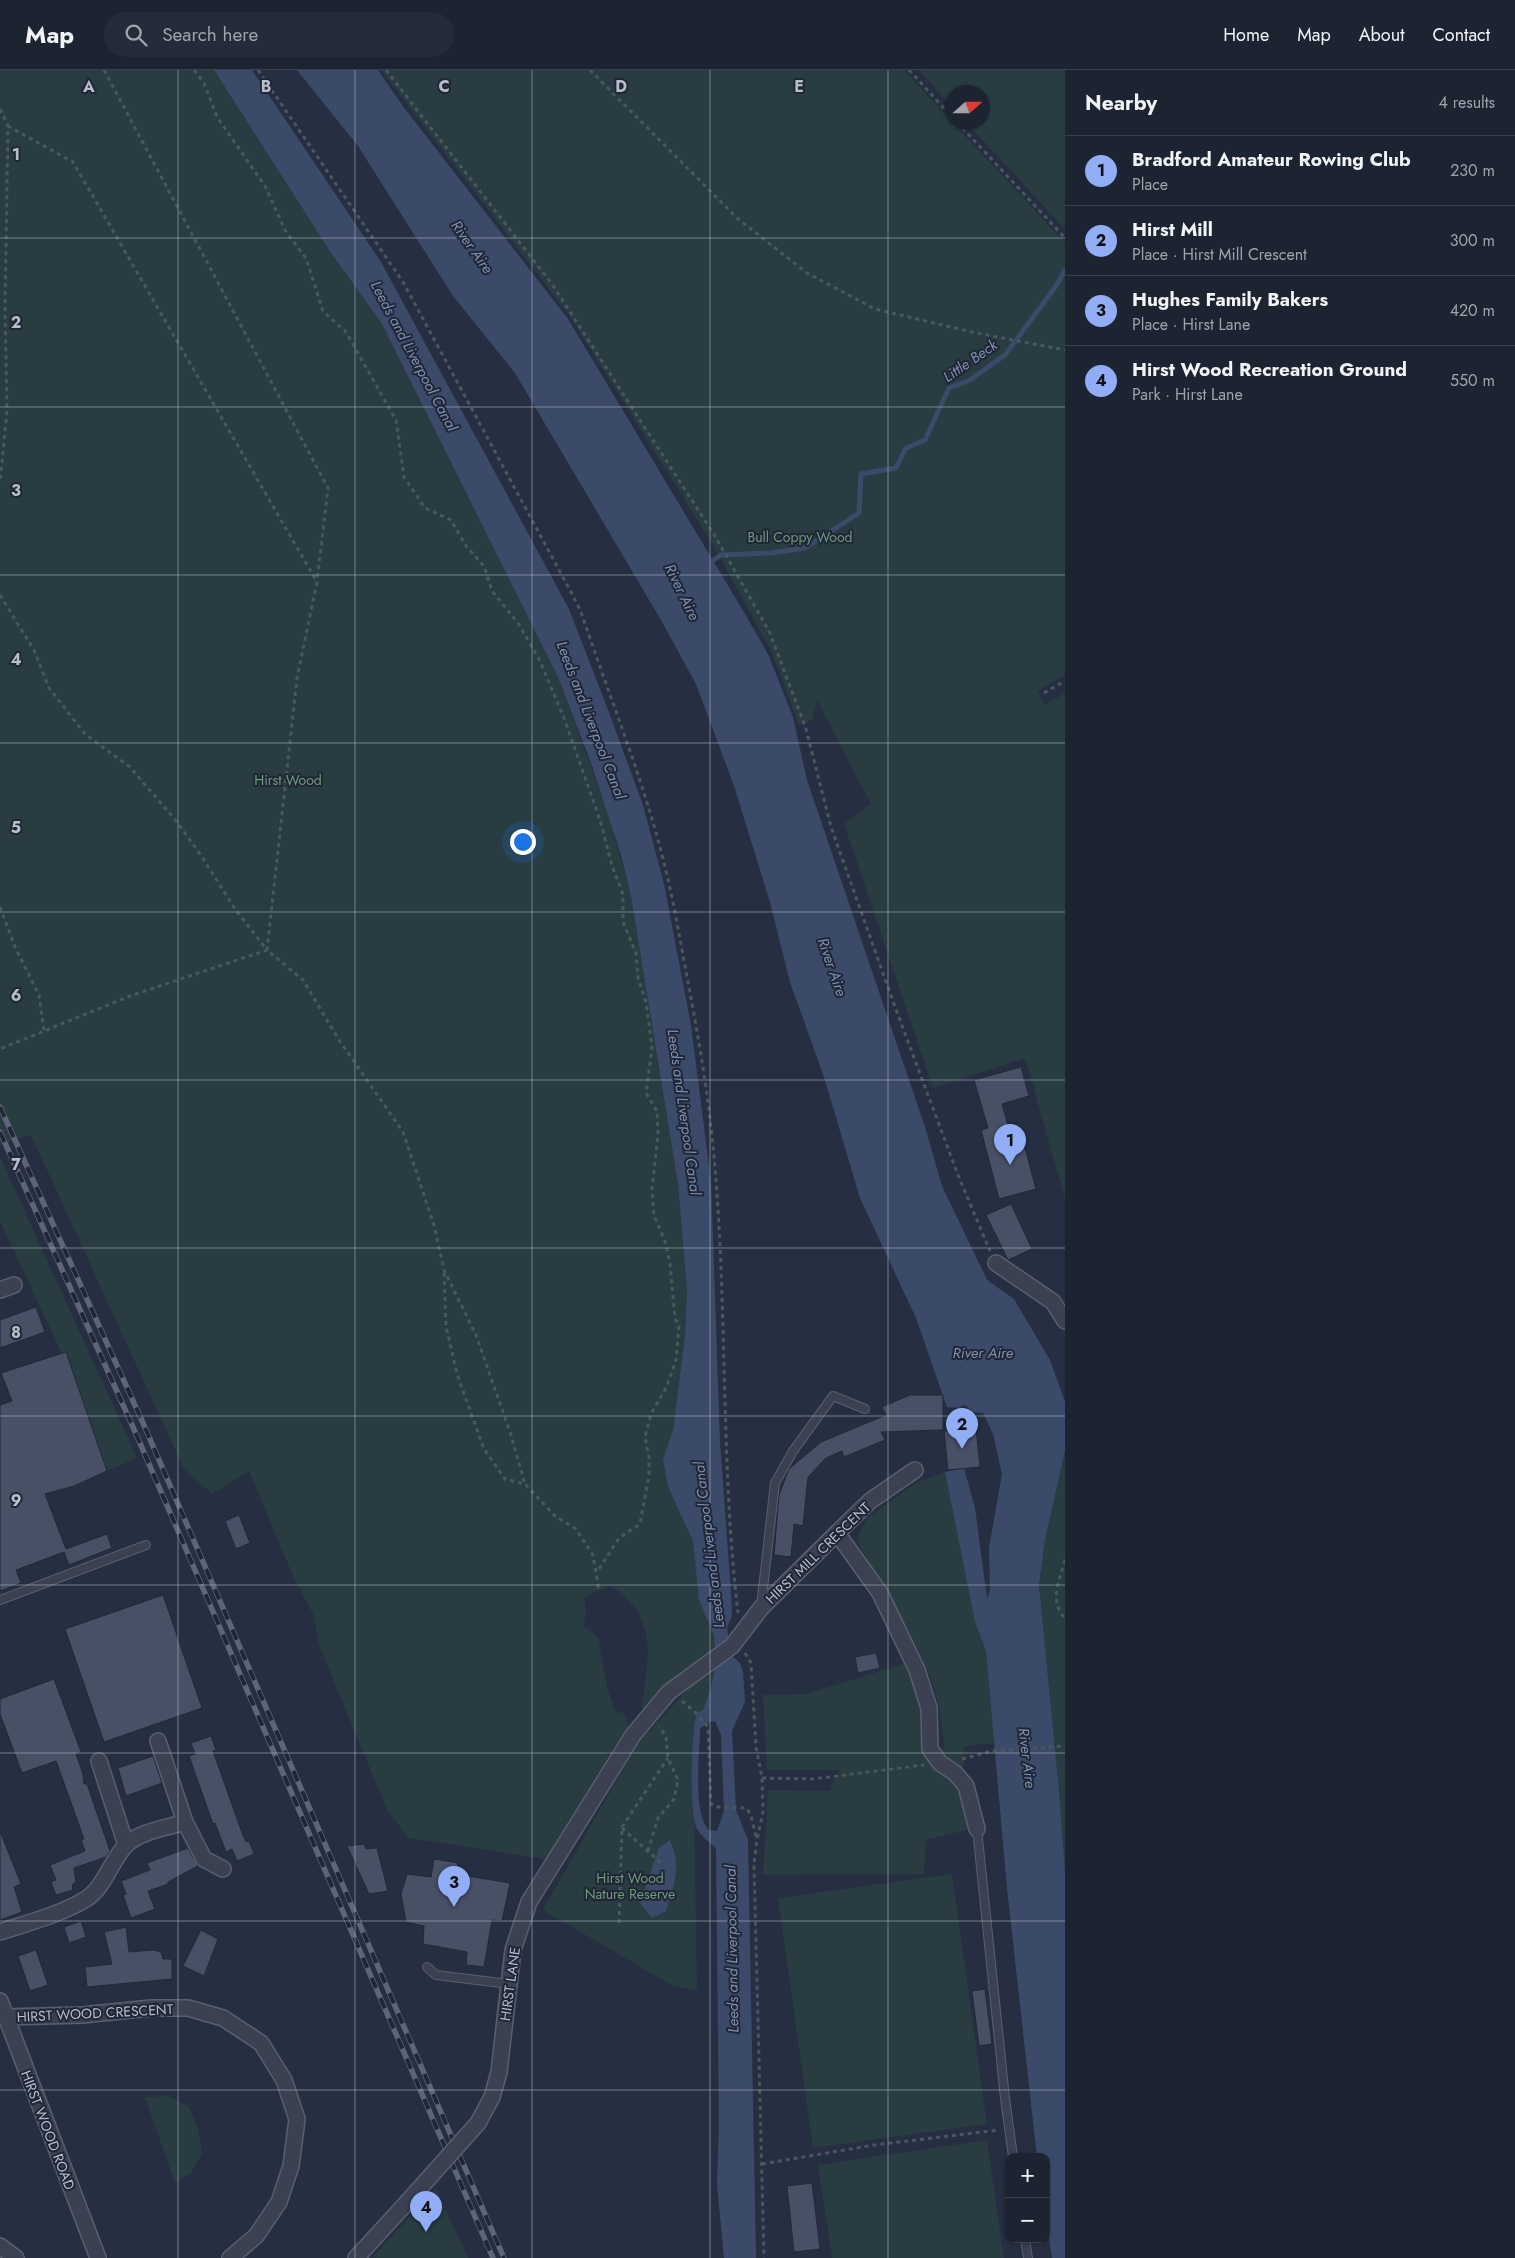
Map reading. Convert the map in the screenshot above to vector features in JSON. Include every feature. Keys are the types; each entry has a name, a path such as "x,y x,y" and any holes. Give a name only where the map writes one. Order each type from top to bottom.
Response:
{"street":[{"path":"996,1263 1053,1302 1065,1321"},
{"name":"HIRST MILL CRESCENT","path":"736,1641 761,1608 837,1532 870,1502 915,1470"},
{"path":"837,1532 880,1593 917,1670 928,1708 930,1749 940,1763 955,1773 966,1786 977,1829"},
{"name":"HIRST LANE","path":"356,2258 478,2123 492,2097 499,2072 513,1950 532,1896 633,1735 669,1692 736,1641"},
{"path":"158,1741 185,1822 204,1859 223,1869"},
{"path":"99,1761 126,1845"},
{"path":"0,1932 36,1920 87,1898 108,1874 126,1845 135,1838 185,1822"},
{"name":"HIRST WOOD ROAD","path":"0,2002 98,2258"},
{"name":"HIRST WOOD CRESCENT","path":"6,2017 82,2015 151,2008 188,2008 223,2018 261,2043 284,2080 297,2118 291,2166 279,2202 256,2236 230,2258"},
{"path":"0,2246 16,2258"}],"lane":[{"path":"761,1608 775,1483 793,1451 833,1396 865,1409"},
{"path":"0,1600 146,1545"},
{"path":"977,1829 1013,2153"},
{"path":"427,1967 436,1975 509,1984"},
{"path":"1026,2243 1028,2258"}],"path":[{"path":"104,70 328,488 317,582 297,678 267,950"},
{"path":"194,70 204,83 217,117 265,186 286,232 306,258 323,311 346,332 396,420 404,477 425,508 451,520 466,546 484,566 492,591 518,623 540,661 564,718 600,820 612,866 623,894 623,922 636,953 638,978 646,1002 652,1047 646,1093 657,1111 658,1135 652,1189 654,1214 665,1241 670,1264 675,1318 679,1326 676,1360 670,1377 651,1414 645,1437 649,1457 649,1475 640,1524 619,1538 597,1572"},
{"path":"258,70 403,282 571,592 581,612 648,807 662,854 673,902 703,1066 711,1128 720,1244 728,1498 736,1641 751,1663 756,1746 762,1778 764,1812 757,1840 754,1864 764,2258"},
{"path":"386,70 552,284 715,536 770,632 806,729 831,827 891,998 958,1175 996,1263"},
{"path":"590,70 737,218 806,273 875,309 972,332 1065,350"},
{"path":"909,70 945,109"},
{"path":"0,109 8,126 7,411 0,483"},
{"path":"8,126 73,162 317,582"},
{"path":"964,130 1065,238"},
{"path":"0,595 34,650 49,688 84,734 130,767 177,822 202,857 235,910 267,950 303,980 339,1040 403,1132 434,1225 444,1270 446,1326 456,1374 484,1449 505,1479 524,1484"},
{"path":"1044,693 1065,681"},
{"path":"0,907 15,946 39,995 44,1031"},
{"path":"0,1049 130,996 267,950"},
{"path":"444,1270 476,1335 510,1432 524,1484 556,1516 576,1528 593,1555 599,1591"},
{"path":"1065,1560 1055,1600 1058,1610 1065,1618"},
{"path":"695,1712 708,1726 711,1804 718,1807 746,1808 751,1815 757,1840"},
{"path":"648,1850 658,1818 674,1799 678,1780 668,1758 666,1736 656,1722"},
{"path":"762,1778 813,1780 940,1763 992,1751 1065,1746"},
{"path":"619,1923 622,1827 668,1758"},
{"path":"622,1827 661,1863"},
{"path":"762,2164 874,2146 1010,2129"}],"green space":[{"name":"Hirst Wood","path":"0,70 214,70 331,253 382,324 558,677 607,810 631,896 678,1184 687,1290 685,1336 673,1430 663,1459 668,1487 693,1541 708,1624 714,1636 715,1649 646,1709 641,1708 648,1656 644,1625 626,1598 611,1586 584,1597 586,1612 584,1626 598,1637 607,1687 616,1713 624,1712 629,1727 616,1744 546,1859 409,1838 387,1810 319,1645 313,1614 293,1576 249,1471 212,1494 184,1469 31,1135 0,1146"},
{"name":"Bull Coppy Wood","path":"381,70 904,70 945,114 945,130 960,130 1065,243 1065,675 1038,691 1045,705 1065,693 1065,1199 1025,1058 933,1088 844,824 871,804 817,700 812,720 799,725 772,653 716,550 569,315"},
{"path":"919,70 1065,70 1065,229 973,130 990,130 990,85 945,85 945,99"},
{"path":"0,1157 137,1458 105,1472 58,1345 0,1221"},
{"path":"1065,1451 1065,1872 1039,1585 1045,1540"},
{"path":"945,1472 975,1622 986,1651 994,1743 964,1746 962,1797 971,1829 926,1840 924,1874 763,1875 768,1790 830,1791 839,1770 767,1770 763,1695 806,1694 906,1663 923,1709 928,1754 945,1748 938,1703 923,1660 857,1539 867,1518 916,1483"},
{"name":"Hirst Wood Nature Reserve","path":"716,1664 712,1688 693,1744 697,1990 673,1986 543,1910 637,1744 708,1668"},
{"path":"952,1874 987,2124 813,2148 778,1898"},
{"path":"169,2096 189,2107 198,2128 202,2154 191,2173 175,2183 145,2097"},
{"path":"987,2140 1004,2258 832,2258 818,2165"},
{"path":"436,2188 468,2258 372,2258"}],"water":[{"name":"Leeds and Liverpool Canal","path":"214,70 252,70 381,262 569,609 643,805 664,884 691,1025 711,1182 720,1442 732,1616 727,1627 730,1654 740,1663 743,1672 745,1702 732,1731 736,1810 748,1840 756,2258 724,2258 717,2184 719,2123 716,1848 697,1829 694,1820 692,1790 695,1722 697,1713 703,1710 711,1688 716,1664 714,1636 699,1600 693,1541 668,1487 663,1459 673,1430 685,1336 687,1290 678,1184 631,896 621,855 591,763 558,677 382,324 331,253","holes":["715,1721 721,1735 724,1811 717,1831 709,1830 700,1810 698,1782 700,1729 707,1723"]},
{"name":"River Aire","path":"297,70 378,70 402,105 568,319 768,654 793,717 807,780 925,1127 942,1186 987,1280 1014,1299 1050,1360 1065,1402 1065,1451 1045,1540 1039,1585 1065,1872 1065,2258 1052,2258 1050,2243 1050,2153 1037,2153 1007,1888 986,1651 975,1622 945,1472 964,1468 975,1508 987,1599 990,1590 989,1548 1002,1474 993,1434 983,1413 972,1412 965,1405 958,1408 947,1407 916,1318 860,1198 824,1077 790,982 770,902 734,786 696,684 661,620 515,373 453,296 358,146"},
{"path":"670,1840 676,1859 676,1876 666,1911 652,1918 640,1903 659,1848"}],"building":[{"path":"1021,1067 1029,1096 1002,1104 1012,1140 1022,1137 1036,1189 999,1199 981,1130 988,1128 974,1080"},
{"path":"1011,1204 1032,1249 1008,1260 986,1215"},
{"path":"36,1307 45,1332 0,1348 0,1320"},
{"path":"66,1352 107,1471 74,1486 45,1494 66,1549 107,1534 112,1548 69,1565 64,1552 16,1570 21,1583 0,1591 0,1405 12,1401 1,1373"},
{"path":"910,1395 943,1395 943,1430 881,1432 885,1440 844,1457 842,1451 826,1458 808,1477 803,1526 794,1524 791,1557 774,1555 779,1495 789,1469 821,1442 886,1415 882,1407"},
{"path":"976,1427 980,1467 948,1470 944,1431"},
{"path":"239,1515 250,1543 236,1549 225,1521"},
{"path":"163,1595 202,1708 104,1742 65,1629"},
{"path":"876,1653 880,1668 858,1673 855,1657"},
{"path":"54,1679 81,1752 76,1754 83,1774 84,1784 87,1784 110,1851 106,1857 74,1868 76,1882 72,1885 73,1890 56,1895 51,1882 56,1880 50,1865 85,1851 81,1839 84,1839 56,1761 22,1773 0,1714 0,1699"},
{"path":"211,1736 216,1750 213,1751 241,1830 246,1842 249,1841 254,1854 237,1861 232,1849 226,1852 215,1823 213,1824 189,1756 195,1754 191,1743"},
{"path":"153,1756 162,1783 126,1796 118,1768"},
{"path":"0,1831 21,1884 14,1887 22,1912 0,1920"},
{"path":"364,1844 366,1849 377,1848 388,1891 369,1894 347,1846"},
{"path":"188,1848 198,1866 168,1882 168,1884 148,1891 155,1909 131,1918 123,1895 126,1894 121,1881 150,1870 147,1863"},
{"path":"434,1859 458,1863 456,1874 510,1883 502,1921 492,1920 484,1967 466,1965 467,1952 423,1944 424,1926 406,1922 401,1894 407,1874 431,1877"},
{"path":"81,1921 86,1937 69,1943 64,1927"},
{"path":"126,1927 129,1952 154,1950 161,1952 163,1959 172,1959 172,1979 87,1987 85,1967 112,1964 104,1932"},
{"path":"201,1930 218,1939 204,1976 183,1966"},
{"path":"36,1950 48,1985 30,1991 18,1956"},
{"path":"985,1989 992,2044 979,2046 972,1991"},
{"path":"812,2183 820,2249 794,2252 787,2186"}],"waterway":[{"name":"Little Beck","path":"709,563 721,555 771,553 805,548 859,513 861,474 896,468 906,448 925,440 949,388 970,380 1005,355 1056,286 1065,270"}],"railway":[{"path":"0,1107 143,1423 504,2258"},
{"path":"0,1132 133,1427 493,2258"}],"place":[{"name":"Bradford Amateur Rowing Club","path":"1010,1165"},
{"name":"Hirst Mill","path":"962,1449"},
{"name":"Hughes Family Bakers","path":"454,1907"},
{"name":"Hirst Wood Recreation Ground","path":"426,2232"}]}
